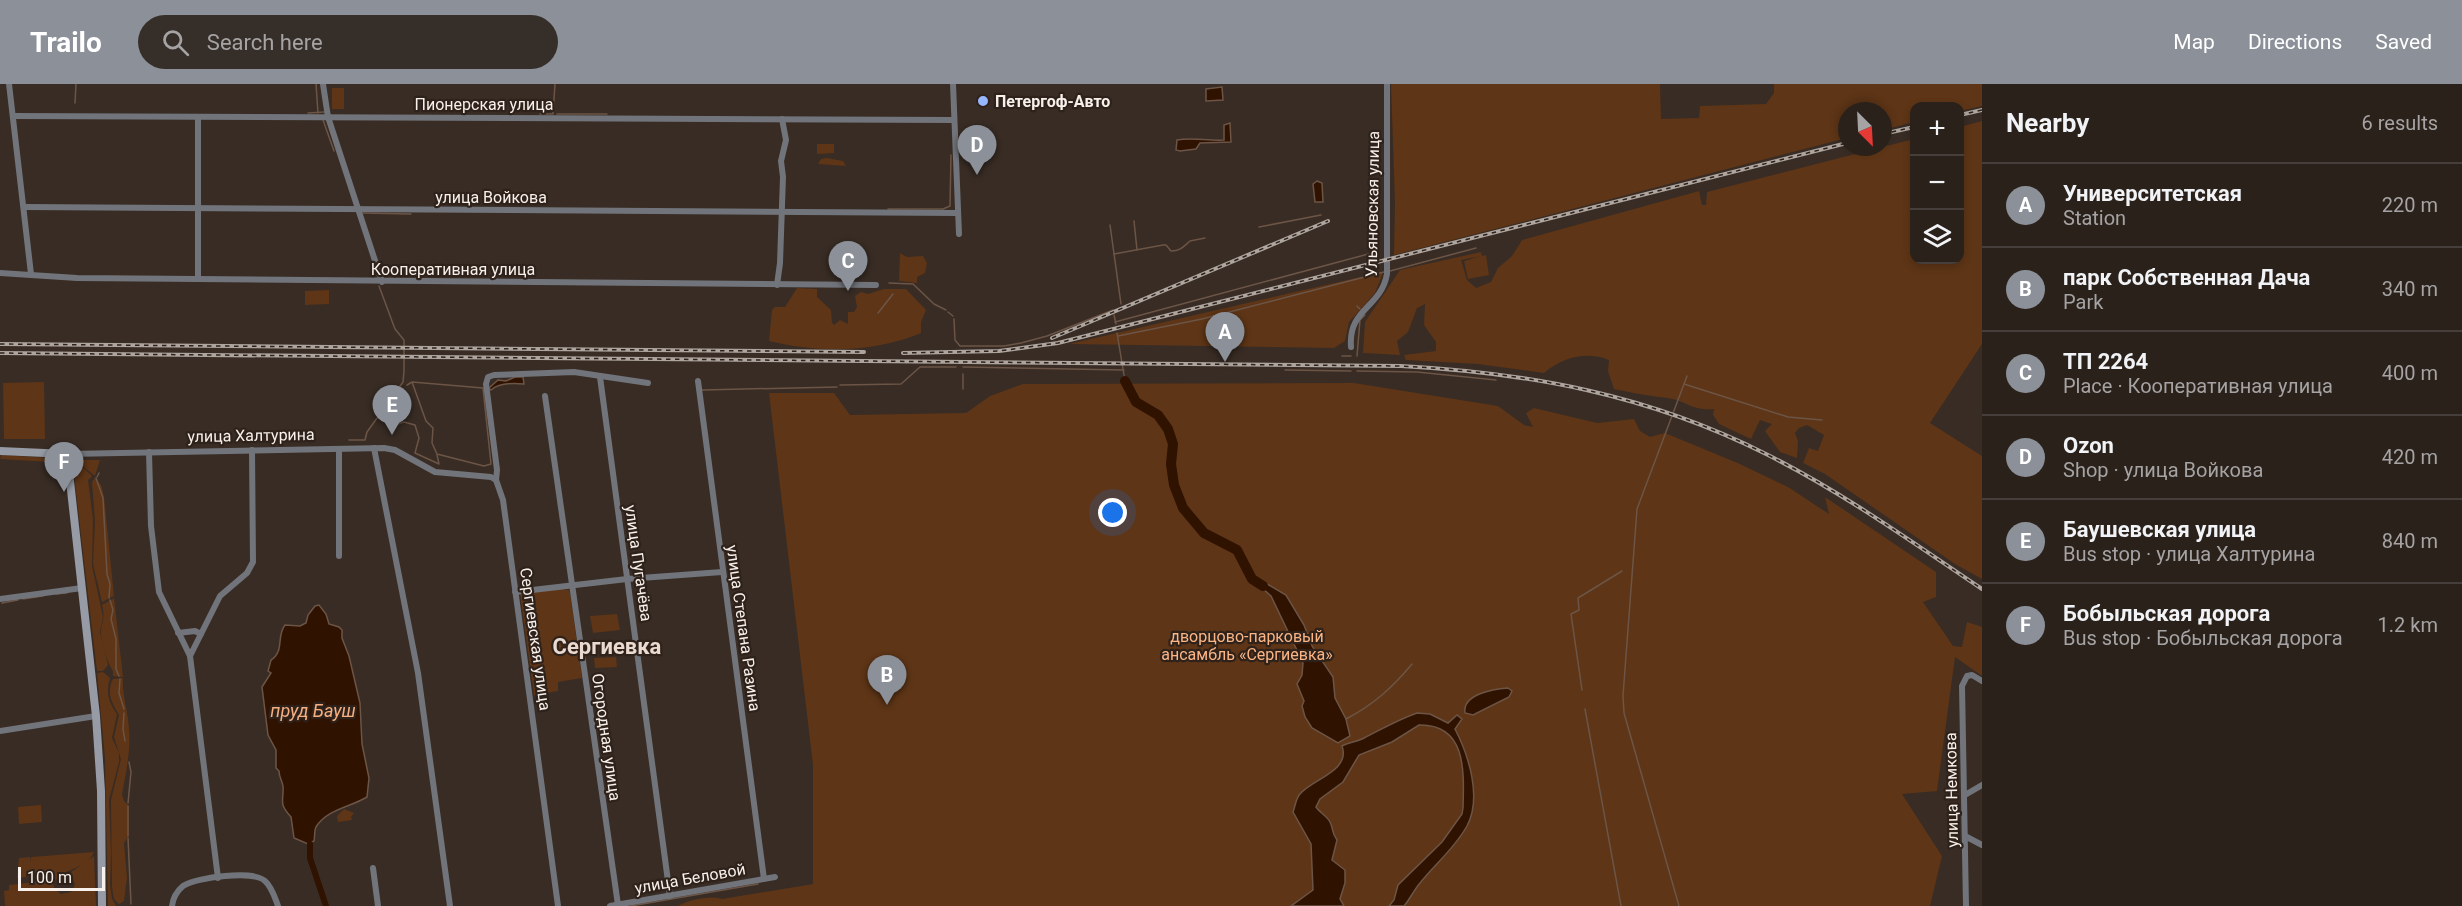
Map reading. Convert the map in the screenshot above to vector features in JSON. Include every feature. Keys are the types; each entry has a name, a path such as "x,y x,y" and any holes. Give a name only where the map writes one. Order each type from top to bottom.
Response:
{"street":[{"path":"9,84 31,274"},
{"path":"323,84 328,117 382,282"},
{"path":"953,84 959,234"},
{"name":"Ульяновская улица","path":"1351,347 1353,324 1378,296 1385,284 1387,274 1387,84"},
{"name":"Пионерская улица","path":"14,116 954,120"},
{"path":"198,117 198,279"},
{"path":"777,285 783,177 781,161 786,140 782,119"},
{"name":"улица Войкова","path":"24,207 958,213"},
{"name":"Кооперативная улица","path":"0,273 67,278 876,285"},
{"name":"Сергиевская улица","path":"558,906 503,500 496,480 497,470 486,384 488,377 514,373 574,372 600,377"},
{"path":"600,377 648,383"},
{"name":"улица Пугачёва","path":"600,377 670,896"},
{"name":"улица Степана Разина","path":"698,381 764,879"},
{"name":"Огородная улица","path":"545,396 614,905"},
{"path":"339,448 339,556"},
{"name":"улица Халтурина","path":"0,451 67,454 339,448 392,449 435,472 491,477 496,480"},
{"path":"374,448 418,673 450,906"},
{"path":"190,656 220,596 247,573 253,562 252,450"},
{"path":"149,452 151,526 156,574 162,601 190,656 218,878"},
{"path":"67,454 96,716 101,810 102,906"},
{"path":"515,592 627,579 722,572"},
{"path":"0,599 82,588"},
{"path":"178,633 195,631 201,634"},
{"name":"улица Немкова","path":"1966,906 1962,686 1967,676 1972,675 1982,681"},
{"path":"0,731 96,716"},
{"path":"1965,795 1982,785"},
{"path":"1965,836 1982,845"},
{"path":"373,868 378,906"},
{"path":"172,906 175,895 182,887 192,883 246,874 258,877 270,886 278,906"},
{"name":"улица Беловой","path":"614,905 775,877"}],"green space":[{"path":"1391,84 1660,84 1661,119 1699,118 1700,106 1766,104 1774,93 1774,84 1982,84 1982,106 1964,110 1964,102 1910,102 1910,123 1892,128 1892,102 1838,102 1838,140 1394,255 1395,203"},
{"path":"332,88 344,88 344,109 332,109"},
{"path":"1982,121 1982,344 1930,423 1982,456 1982,579 1955,564 1825,474 1803,463 1809,448 1818,451 1824,435 1807,425 1799,428 1795,433 1798,441 1797,458 1780,452 1765,431 1772,424 1760,420 1751,439 1719,424 1713,415 1714,409 1694,407 1673,399 1614,389 1608,371 1609,360 1600,357 1583,356 1567,359 1544,373 1478,364 1406,360 1404,355 1436,351 1436,342 1424,325 1425,304 1417,308 1408,332 1397,341 1400,355 1363,353 1365,322 1400,270 1481,252 1482,256 1486,255 1489,275 1468,279 1464,261 1481,256 1461,260 1467,280 1476,288 1491,282 1498,268 1512,256 1522,240 1699,191 1702,205 1706,205 1707,192 1848,156 1892,156 1892,145 1910,140 1910,264 1964,264 1964,126"},
{"path":"817,144 834,144 834,153 817,154"},
{"path":"821,159 843,161 846,166 818,164"},
{"path":"900,253 907,257 923,256 927,263 925,273 917,277 917,283 899,281"},
{"path":"1383,273 1375,293 1349,322 1345,341 1334,348 1069,344"},
{"path":"797,288 817,289 817,297 831,310 834,325 840,320 848,324 848,312 854,312 857,307 855,296 861,292 868,294 884,289 906,289 926,310 921,322 921,333 903,340 846,349 807,348 769,341 772,310 775,307 785,307"},
{"path":"329,290 329,304 305,305 305,291"},
{"path":"44,382 45,439 4,439 3,383"},
{"name":"дворцово-парковый ансамбль «Сергиевка»","path":"1354,383 1498,406 1524,425 1533,427 1526,413 1534,408 1597,423 1634,419 1640,431 1650,437 1665,433 1740,464 1788,487 1829,514 1825,497 1936,572 1936,597 1923,602 1953,646 1962,647 1967,622 1982,627 1982,676 1955,657 1937,791 1902,794 1942,856 1930,906 678,906 700,899 722,899 813,884 813,765 769,393 834,393 850,415 966,413 990,396 1023,384"},
{"path":"1,455 50,458 50,462 0,459"},
{"path":"81,460 100,460 95,476 81,465"},
{"path":"80,465 92,476 88,480 93,519 92,566 103,617 100,632 108,665 103,671 97,671 73,466"},
{"path":"95,478 101,485 104,496 114,596 102,602 93,564 95,522 92,482"},
{"path":"569,590 570,593 582,678 558,682 558,691 534,695 520,594"},
{"path":"114,598 123,677 113,676 102,643 102,605"},
{"path":"617,614 620,630 593,633 590,616"},
{"path":"616,657 617,667 595,668 594,658"},
{"path":"103,672 110,678 109,697 117,714 112,738 119,753 119,762 109,800 110,884 112,899 116,906 108,906 105,758 97,673"},
{"path":"123,678 129,737 128,762 122,794 129,806 129,835 124,843 127,878 124,901 119,904 114,899 112,887 111,800 121,759 114,737 119,715 112,702 110,689 113,679"},
{"path":"41,805 42,822 19,824 18,807"},
{"path":"344,809 354,813 352,820 338,822 337,816"},
{"path":"94,852 87,861 94,856 96,906 5,906 4,891 9,890 9,885 35,882 34,876 17,878 19,858 30,857 31,862 31,857","holes":["82,865 71,872 75,885 71,892 61,894 55,890 53,884 62,875"]}],"water":[{"path":"1222,87 1223,100 1206,101 1206,89"},
{"path":"1230,123 1231,142 1200,143 1196,149 1176,150 1177,140 1224,140 1224,125"},
{"path":"1317,181 1322,183 1323,202 1315,202 1313,184"},
{"path":"515,377 523,377 524,384 502,385 491,390 489,388 498,380 506,381"},
{"path":"1252,579 1269,585 1286,595 1304,625 1312,646 1333,677 1335,698 1346,719 1350,736 1338,743 1312,728 1305,717 1302,706 1304,701 1297,684 1302,675 1303,663 1271,596"},
{"name":"пруд Бауш","path":"319,605 326,614 329,624 342,630 342,638 349,656 360,703 362,744 369,778 367,797 326,816 316,827 314,841 308,844 294,838 291,817 282,802 283,786 276,768 276,750 268,735 262,687 271,673 268,671 271,660 278,652 282,629 285,625 300,626 306,623 308,615 315,606"},
{"path":"1508,688 1512,691 1509,697 1473,715 1465,713 1468,701 1474,697 1487,691"},
{"path":"1417,713 1430,714 1448,723 1457,715 1462,719 1455,729 1469,764 1473,803 1471,815 1462,834 1420,883 1404,906 1389,906 1394,900 1398,885 1442,842 1462,814 1463,808 1462,766 1454,741 1446,732 1435,727 1419,725 1392,742 1359,755 1343,782 1320,799 1316,807 1329,820 1337,840 1332,860 1345,870 1345,883 1340,899 1344,906 1291,906 1313,890 1311,844 1293,812 1299,796 1336,768 1343,755 1342,746"}],"waterway":[{"path":"75,103 76,84"},
{"path":"316,84 318,113"},
{"path":"540,114 553,114 555,84"},
{"path":"308,113 324,112"},
{"path":"557,114 607,114"},
{"path":"323,120 334,151"},
{"path":"888,209 943,209 950,206 951,155"},
{"path":"363,213 411,214"},
{"path":"1259,227 1321,215"},
{"path":"1134,221 1137,250"},
{"path":"1110,225 1121,304"},
{"path":"1114,254 1163,245 1174,251 1190,241 1205,238"},
{"path":"1390,271 1476,248"},
{"path":"1115,322 1372,253"},
{"path":"1118,336 1202,319 1384,272"},
{"path":"889,283 913,284 934,304 946,310"},
{"path":"349,440 365,440 367,432 403,382 404,340 395,329 379,286"},
{"path":"878,313 893,294"},
{"path":"1357,306 1360,309"},
{"path":"954,319 955,340 960,346 1004,346 1047,336 1113,310"},
{"path":"948,312 953,316"},
{"path":"1114,315 1116,324"},
{"path":"1357,356 1360,320 1365,315"},
{"path":"1117,333 1125,381"},
{"path":"1342,356 1351,356"},
{"path":"840,385 901,384 920,367 956,367"},
{"path":"963,367 1124,370"},
{"path":"1285,370 1351,371"},
{"path":"1357,371 1417,372 1496,380"},
{"path":"963,374 963,389"},
{"path":"1684,384 1687,376"},
{"path":"1125,381 1136,402 1158,415 1168,429 1173,444 1171,464 1174,485 1183,508 1204,533 1237,550 1252,579 1263,586"},
{"path":"407,385 412,382 426,421 433,428 432,443 437,454 484,466 491,464 483,388 412,382"},
{"path":"1679,906 1624,713 1623,696 1637,509 1684,384 1788,417 1822,420"},
{"path":"702,390 837,387"},
{"path":"395,425 404,422 415,425 419,438 415,453 439,464 437,455"},
{"path":"97,477 99,473"},
{"path":"96,478 103,498 107,574 110,584 109,598"},
{"path":"1582,690 1571,614 1579,610 1578,598 1622,571"},
{"path":"56,594 67,593"},
{"path":"23,599 43,596"},
{"path":"2,603 18,600"},
{"path":"110,600 113,610 111,619 116,639 116,669 119,676"},
{"path":"1346,719 1382,695 1412,664"},
{"path":"120,679 119,693 124,709"},
{"path":"1585,709 1621,906"},
{"path":"124,713 125,741"},
{"path":"128,803 131,772 129,762"},
{"path":"128,806 128,836"},
{"path":"128,838 131,904"},
{"path":"310,844 310,858 326,906"},
{"path":"631,906 758,884"}],"railway":[{"path":"1964,114 1982,110"},
{"path":"1892,132 1910,128"},
{"path":"903,353 999,351 1058,343 1838,145"},
{"path":"1052,338 1328,221"},
{"path":"0,344 864,352"},
{"path":"0,353 1401,366 1496,374 1588,390 1678,416 1722,434 1766,454 1822,485 1982,589"}],"place":[{"name":"Петергоф-Авто","path":"983,101"},
{"name":"Ozon","path":"977,175"},
{"name":"ТП 2264","path":"848,291"},
{"name":"Университетская","path":"1225,362"},
{"name":"Баушевская улица","path":"392,435"},
{"name":"Бобыльская дорога","path":"64,492"},
{"name":"парк Собственная Дача","path":"887,705"}],"district":[{"name":"Сергиевка","path":"607,646"}]}
